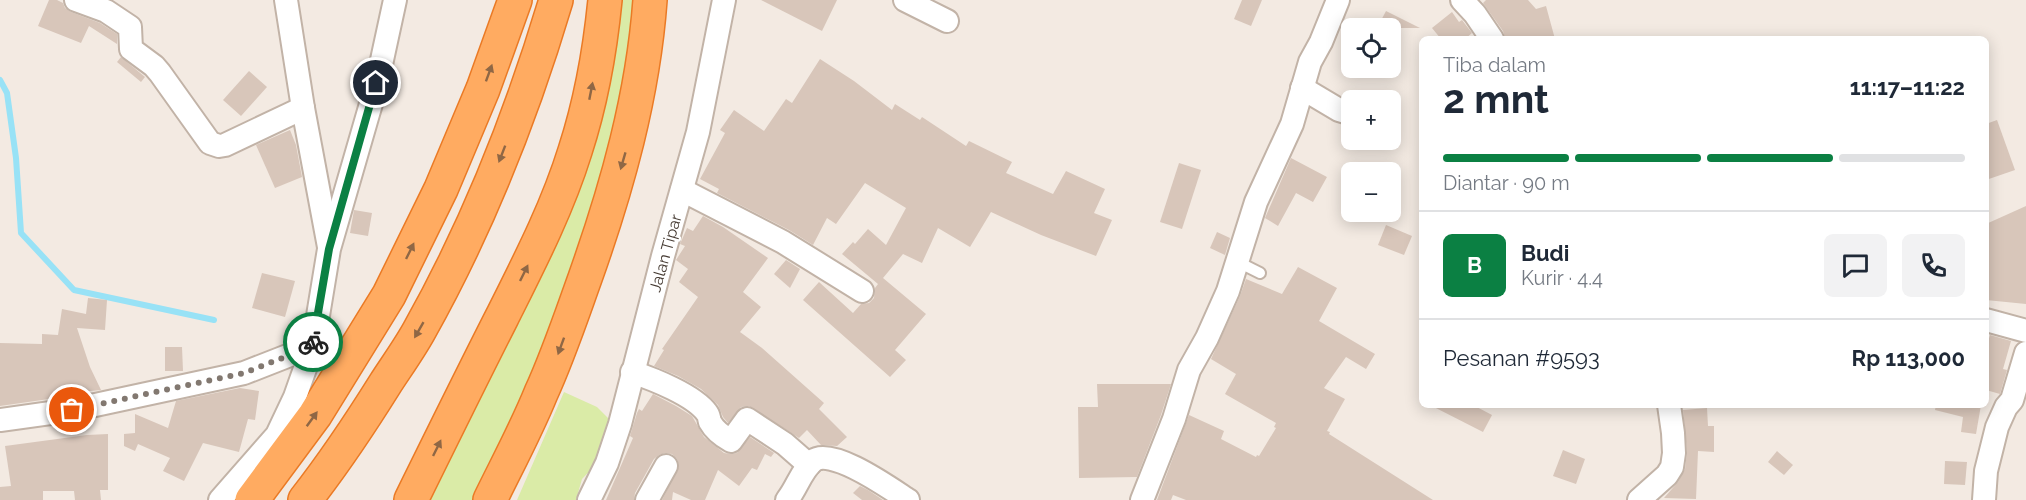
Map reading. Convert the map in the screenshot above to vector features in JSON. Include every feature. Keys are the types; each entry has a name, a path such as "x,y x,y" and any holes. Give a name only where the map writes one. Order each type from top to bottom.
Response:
{"highway":[{"path":"252,500 315,415 389,295 445,179 483,89 515,0"},
{"path":"305,500 340,454 419,332 463,248 538,61 556,0"},
{"path":"411,500 535,251 563,186 588,104 597,61 604,0"},
{"path":"490,500 541,395 609,211 627,146 640,80 650,0"}],"street":[{"path":"76,0 106,10 130,27 131,50 160,73 210,143 225,145 303,108"},
{"path":"286,0 329,249"},
{"path":"220,500 277,435 295,398 313,346 329,249 376,83 395,0"},
{"name":"Jalan Tipar","path":"589,500 607,463 620,424 670,227 706,100 724,0"},
{"path":"905,0 947,21"},
{"path":"1142,500 1174,419 1189,370 1216,319 1238,262 1256,202 1292,124 1310,62 1338,0"},
{"path":"1462,0 1490,36"},
{"path":"1302,88 1341,111"},
{"path":"682,190 783,242 862,291"},
{"path":"1989,321 2026,331"},
{"path":"0,420 72,410 244,373 313,346"},
{"path":"1984,500 1986,471 1996,427 2012,400 2026,352"},
{"path":"632,372 656,379 696,404 708,414 720,435 731,441 747,419 785,444 809,465"},
{"path":"1639,500 1667,476 1672,467 1674,453 1669,408"},
{"path":"787,500 809,465 818,458 836,460 860,471 908,500"},
{"path":"649,500 666,466"}],"lane":[{"path":"1238,262 1260,273"}],"green space":[{"path":"618,0 636,0 622,106 570,286 477,500 423,500 459,424"},
{"path":"564,392 597,407 613,423 605,455 582,479 576,500 517,500"}],"building":[{"path":"49,0 63,3 65,8 71,12 100,23 117,34 117,44 89,26 81,43 38,26"},
{"path":"761,0 837,0 822,31"},
{"path":"1242,0 1262,0 1251,26 1234,19"},
{"path":"1486,0 1528,0 1536,9 1546,6 1554,36 1504,36 1483,3"},
{"path":"1386,11 1400,18 1382,18"},
{"path":"1452,12 1459,22 1462,20 1472,33 1468,36 1439,36 1432,28"},
{"path":"1401,18 1420,28 1401,28"},
{"path":"121,57 145,77 141,82 117,62"},
{"path":"820,59 892,110 895,104 920,120 922,117 966,146 969,141 1012,162 1006,173 1053,194 1066,171 1105,189 1094,213 1112,220 1096,256 1041,235 991,212 970,247 938,228 922,263 903,254 883,278 926,314 895,350 906,360 890,377 803,300 819,282 853,313 861,304 869,303 874,298 878,284 842,254 853,242 855,244 868,229 886,245 906,208 865,183 836,224 827,218 813,245 717,193 719,189 700,179 725,133 720,130 734,110 764,131 786,99 792,103"},
{"path":"249,71 267,87 241,116 223,100"},
{"path":"1997,120 2015,170 1989,179 1989,123"},
{"path":"290,130 296,145 302,177 275,188 256,145"},
{"path":"1291,158 1327,177 1313,202 1296,193 1278,226 1265,218"},
{"path":"1179,163 1201,170 1182,229 1160,222"},
{"path":"2026,206 2026,304 1989,300 1989,223"},
{"path":"354,210 372,213 368,236 350,233"},
{"path":"703,216 768,258 743,292 761,307 740,332 762,348 824,403 819,409 847,437 837,446 821,445 807,430 799,438 749,406 741,407 728,423 718,405 701,389 654,366 664,350 662,349 698,297 679,282 688,269 676,260 685,246 680,244 687,228 693,231"},
{"path":"1386,225 1412,236 1404,255 1378,245"},
{"path":"1217,232 1230,238 1225,255 1210,248"},
{"path":"786,260 800,269 790,288 774,274"},
{"path":"1298,267 1337,288 1319,321 1375,354 1366,369 1346,357 1324,388 1345,399 1327,431 1433,500 1186,500 1173,495 1171,500 1157,500 1189,415 1224,431 1221,439 1256,457 1259,456 1276,428 1274,427 1276,423 1225,394 1236,374 1211,359 1246,279 1282,294"},
{"path":"262,273 295,281 285,317 252,308"},
{"path":"88,298 107,300 105,330 77,328 90,367 101,390 0,406 0,343 42,344 42,334 58,335 62,309 86,314"},
{"path":"1990,335 2011,341 2003,369 2007,370 2000,394 1989,391"},
{"path":"165,347 182,347 183,371 165,371"},
{"path":"1097,384 1171,384 1137,477 1079,478 1078,407 1098,407"},
{"path":"240,388 259,391 255,420 248,419 239,452 203,443 184,481 163,471 170,458 138,444 135,451 124,446 124,434 135,433 135,414 168,428 176,401"},
{"path":"653,394 692,416 704,437 724,453 737,453 750,437 774,453 771,457 765,454 757,470 752,468 739,486 718,470 705,500 691,500 673,492 672,500 662,500 679,466 672,454 665,453 654,459 635,493 634,500 606,500 633,438 630,436 637,413 639,409 642,411"},
{"path":"1436,408 1479,408 1492,415 1483,432"},
{"path":"1707,408 1708,426 1714,426 1714,452 1698,451 1696,499 1664,498 1678,482 1685,469 1687,452 1683,410"},
{"path":"1935,408 1980,408 1976,434 1961,432 1963,417 1935,410"},
{"path":"108,434 108,490 100,490 101,500 75,500 74,491 43,491 43,500 0,500 0,487 11,486 5,446"},
{"path":"1563,450 1585,459 1576,484 1553,476"},
{"path":"1777,451 1793,465 1784,475 1768,462"},
{"path":"1945,461 1967,462 1965,485 1944,484"},
{"path":"860,486 883,500 862,500 853,493"}],"waterway":[{"path":"0,80 7,93 16,158 21,233 74,290 214,320"}],"way so far":[{"path":"72,410 244,373 313,346 313,342"}],"route":[{"path":"313,342 329,249 376,83"}]}
